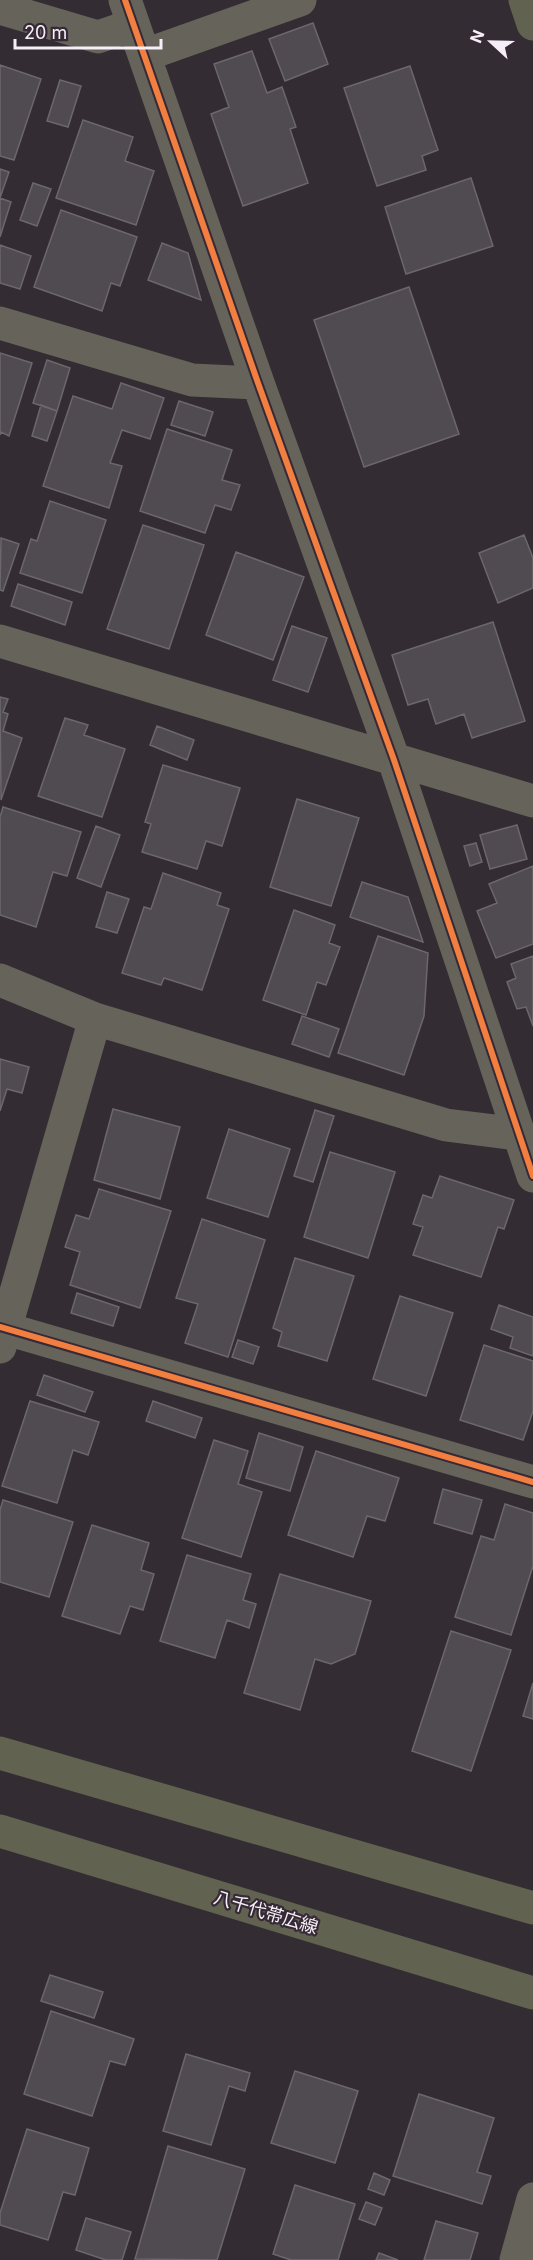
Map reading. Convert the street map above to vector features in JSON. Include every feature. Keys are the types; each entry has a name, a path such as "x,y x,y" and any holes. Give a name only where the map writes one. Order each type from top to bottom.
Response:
{"main road":[{"path":"525,0 533,24"},
{"path":"0,1753 533,1908"},
{"name":"八千代帯広線","path":"0,1831 533,1993"}],"street":[{"path":"145,55 300,0"},
{"path":"0,8 98,37 129,12 258,383 394,760 533,1176"},
{"path":"0,323 192,380 258,383"},
{"path":"0,641 533,801"},
{"path":"0,980 95,1019 446,1125 518,1134"},
{"path":"95,1019 2,1334 533,1482"},
{"path":"516,2260 530,2218"}],"building":[{"path":"313,23 328,64 285,81 269,39"},
{"path":"252,51 267,93 282,87 296,127 290,129 308,183 243,206 211,114 229,107 214,64"},
{"path":"0,65 41,79 14,160 0,156"},
{"path":"410,66 438,150 422,156 426,170 377,186 344,88"},
{"path":"60,80 81,86 68,127 47,121"},
{"path":"83,120 133,137 125,161 154,171 136,225 56,198"},
{"path":"0,169 9,172 0,198"},
{"path":"471,178 493,246 406,274 385,207"},
{"path":"33,183 51,189 37,226 20,220"},
{"path":"0,198 11,202 0,237"},
{"path":"61,210 137,237 120,286 111,283 102,311 34,287"},
{"path":"162,243 188,253 201,300 148,280"},
{"path":"0,245 31,256 20,289 0,283"},
{"path":"409,287 459,434 364,467 314,320"},
{"path":"0,353 32,363 9,436 1,432 0,435"},
{"path":"47,360 70,368 57,411 33,403"},
{"path":"121,383 164,398 150,439 122,430 110,463 122,466 109,508 43,486 73,396 112,409"},
{"path":"179,401 213,412 205,436 171,425"},
{"path":"41,405 57,411 47,441 32,436"},
{"path":"167,429 232,450 222,480 240,485 231,510 215,505 205,533 140,511"},
{"path":"50,501 106,520 82,593 20,573 31,539 37,541"},
{"path":"143,525 204,545 169,649 107,629"},
{"path":"524,535 533,558 533,588 498,603 479,553"},
{"path":"1,538 19,544 3,591 0,590"},
{"path":"236,552 304,577 273,660 206,635"},
{"path":"18,584 72,602 65,625 11,606"},
{"path":"493,622 525,721 472,738 464,714 436,724 428,699 408,705 392,655"},
{"path":"292,626 327,638 308,692 273,680"},
{"path":"0,697 8,699 3,712 8,714 3,731 22,738 1,800"},
{"path":"65,718 88,725 84,735 125,749 102,817 38,796"},
{"path":"157,726 194,740 187,760 150,745"},
{"path":"163,765 240,788 222,846 206,841 197,869 142,852 151,824 145,822"},
{"path":"297,799 359,818 331,906 270,887"},
{"path":"3,807 81,832 67,876 53,872 36,927 0,915 0,817"},
{"path":"517,825 527,859 490,869 480,835"},
{"path":"96,826 120,835 101,887 77,878"},
{"path":"476,843 482,862 470,866 464,846"},
{"path":"533,866 533,944 496,958 477,911 497,903 489,884"},
{"path":"163,873 221,893 217,905 229,909 202,990 164,978 161,985 122,973 144,907 151,909"},
{"path":"362,882 408,897 423,942 350,917"},
{"path":"107,892 129,899 117,933 96,927"},
{"path":"294,910 335,925 329,943 340,947 326,985 317,982 306,1015 263,1000"},
{"path":"378,936 428,953 424,1016 404,1075 338,1053"},
{"path":"533,956 533,1026 526,1007 517,1009 507,982 516,978 511,964"},
{"path":"302,1016 339,1029 329,1057 292,1044"},
{"path":"0,1059 29,1067 22,1093 7,1089 0,1111"},
{"path":"113,1109 180,1127 160,1199 94,1180"},
{"path":"315,1110 334,1116 313,1182 294,1176"},
{"path":"229,1129 290,1149 268,1217 207,1198"},
{"path":"330,1152 395,1172 368,1258 304,1237"},
{"path":"440,1176 514,1200 504,1229 498,1227 481,1277 413,1255 423,1227 413,1224 423,1195 432,1198"},
{"path":"99,1189 171,1211 140,1308 70,1285 80,1252 65,1247 76,1215 89,1219"},
{"path":"202,1219 265,1240 228,1357 185,1343 198,1304 176,1298"},
{"path":"295,1258 354,1276 327,1361 278,1346 282,1332 273,1328"},
{"path":"77,1293 119,1307 113,1326 71,1313"},
{"path":"400,1296 453,1313 426,1396 373,1379"},
{"path":"499,1305 533,1317 533,1356 510,1348 513,1337 491,1329"},
{"path":"238,1340 259,1347 253,1364 232,1357"},
{"path":"484,1345 533,1361 533,1411 523,1440 460,1420"},
{"path":"44,1375 93,1392 85,1412 37,1395"},
{"path":"30,1401 99,1422 88,1455 73,1450 57,1503 2,1486"},
{"path":"153,1401 202,1418 195,1438 146,1421"},
{"path":"259,1433 303,1447 290,1491 246,1478"},
{"path":"214,1440 248,1451 238,1484 262,1492 241,1557 182,1538"},
{"path":"316,1451 399,1478 385,1521 367,1516 353,1557 288,1535"},
{"path":"443,1489 482,1500 472,1534 434,1523"},
{"path":"3,1500 73,1522 49,1597 0,1582 0,1510"},
{"path":"505,1504 533,1513 533,1566 511,1635 455,1617 481,1536 494,1540"},
{"path":"92,1525 149,1543 141,1570 154,1574 143,1610 130,1606 120,1634 62,1616"},
{"path":"187,1555 251,1574 243,1600 256,1604 249,1628 227,1620 215,1658 160,1641"},
{"path":"280,1574 371,1601 355,1654 331,1664 315,1659 300,1710 244,1693"},
{"path":"451,1631 511,1650 471,1771 412,1751"},
{"path":"533,1683 533,1719 523,1716"},
{"path":"50,1975 103,1992 94,2018 41,2001"},
{"path":"51,2011 134,2039 125,2065 110,2061 92,2116 24,2094"},
{"path":"186,2054 250,2073 245,2091 229,2086 211,2145 163,2131"},
{"path":"295,2071 358,2091 335,2163 271,2143"},
{"path":"419,2094 494,2118 477,2172 491,2176 482,2204 393,2176"},
{"path":"27,2129 89,2148 75,2195 63,2192 48,2240 0,2225 0,2213"},
{"path":"168,2146 245,2169 217,2260 135,2259"},
{"path":"374,2173 390,2180 384,2195 368,2189"},
{"path":"295,2185 355,2204 338,2260 291,2260 273,2254"},
{"path":"366,2202 382,2208 375,2225 359,2219"},
{"path":"86,2218 131,2232 122,2260 106,2260 76,2250"},
{"path":"436,2221 478,2233 470,2260 424,2260"},
{"path":"379,2253 398,2260 376,2260"}],"cycle path":[{"path":"125,0 258,383 394,760 533,1176"},
{"path":"0,1327 533,1482"}]}
